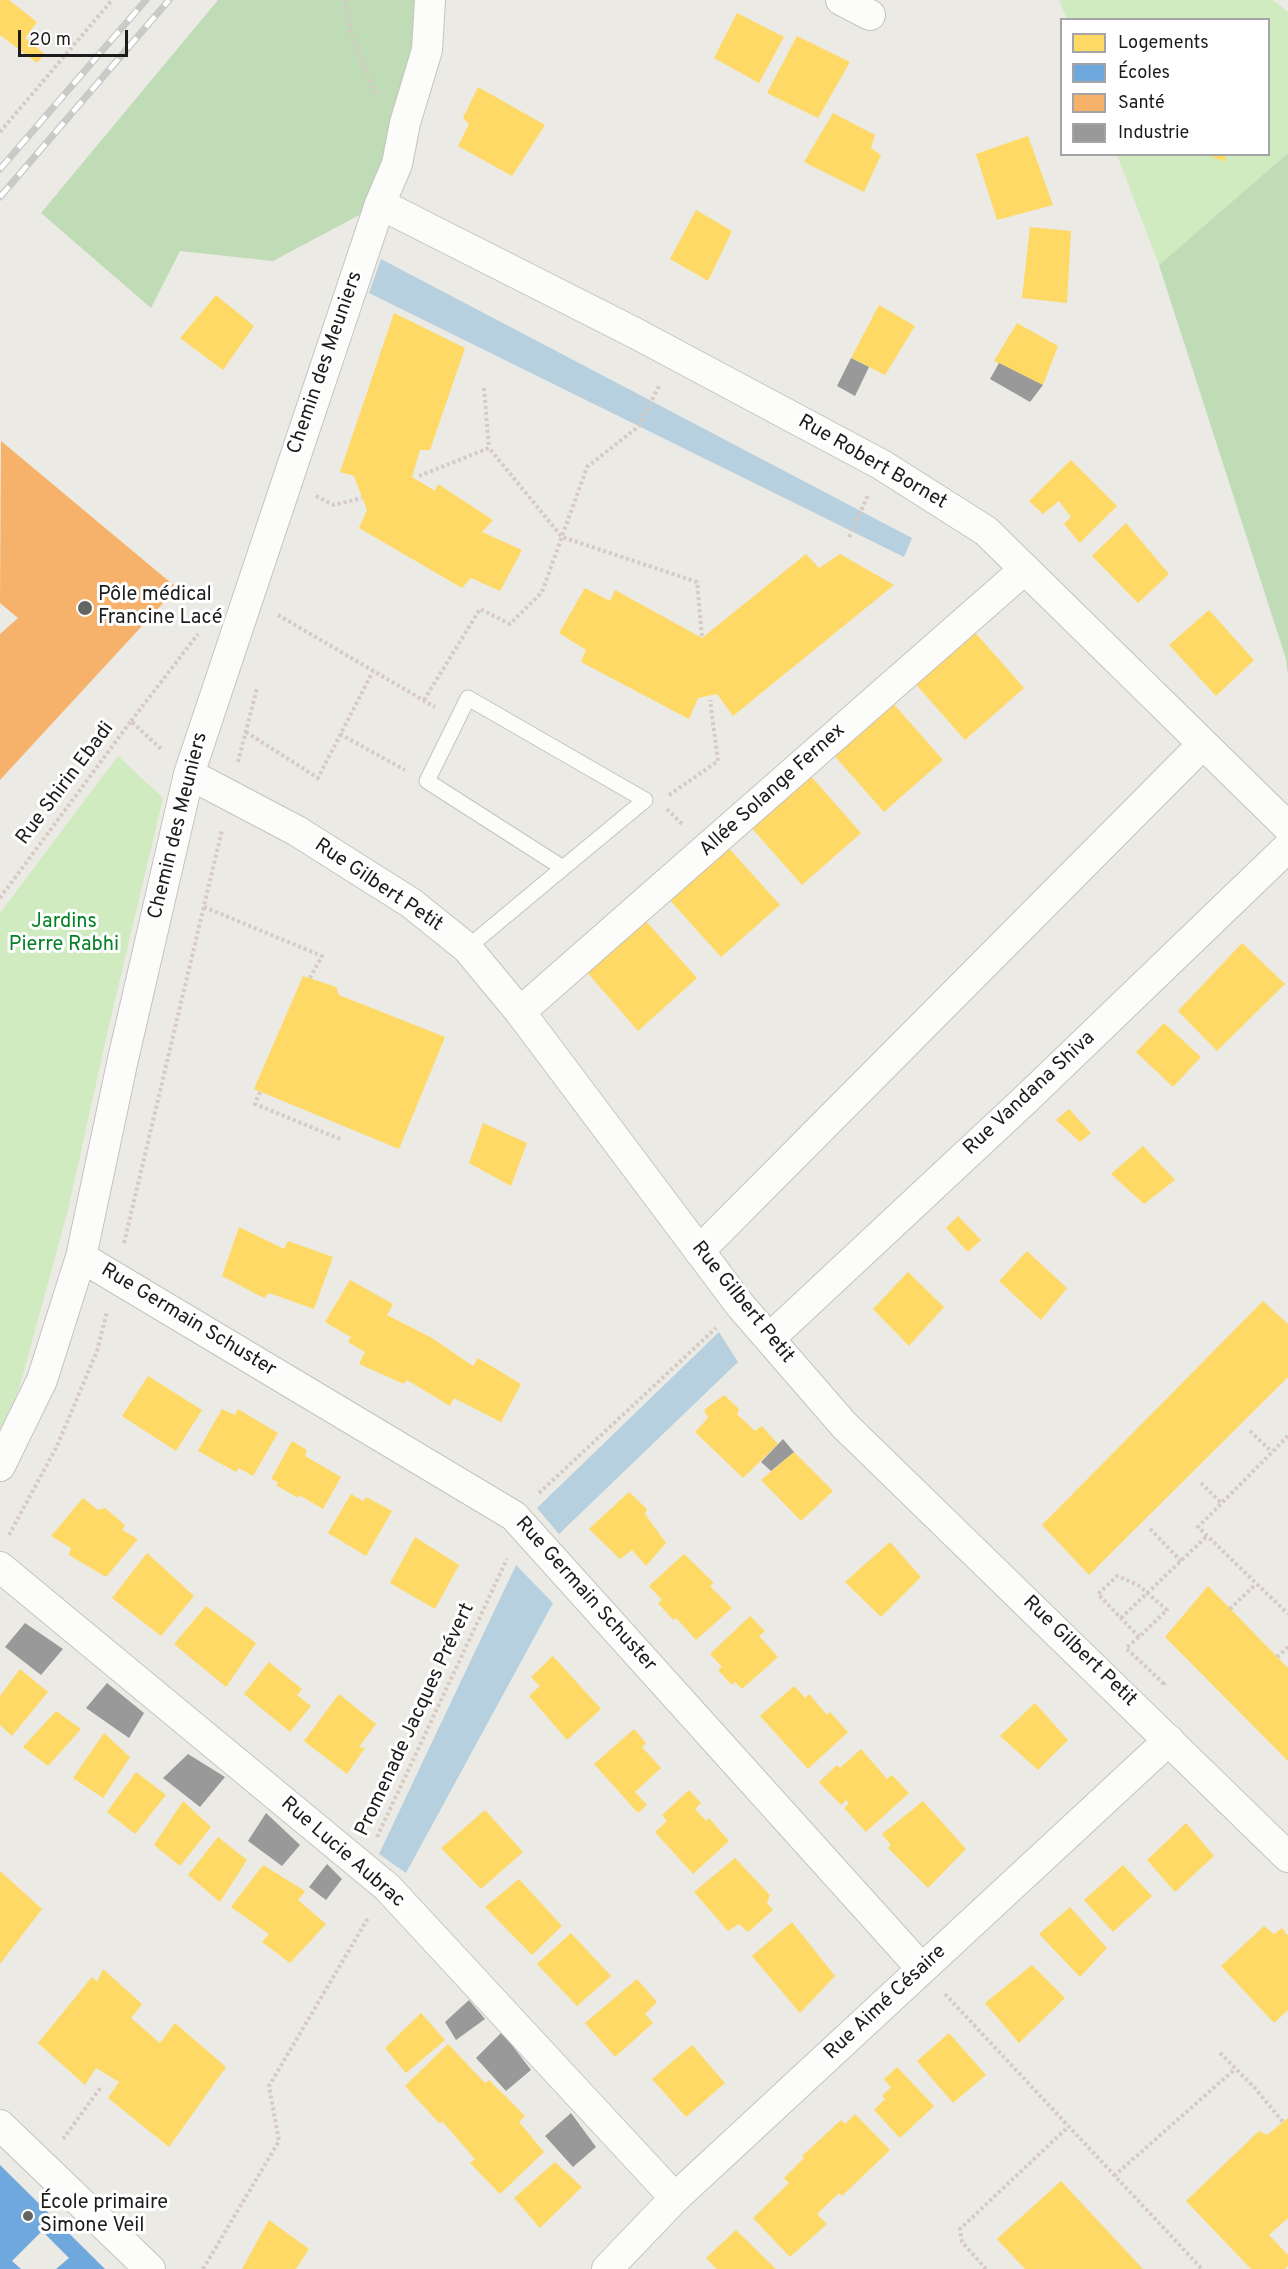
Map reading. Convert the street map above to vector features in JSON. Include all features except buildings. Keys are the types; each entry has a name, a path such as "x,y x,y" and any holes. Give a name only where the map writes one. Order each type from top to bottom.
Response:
{"street":[{"name":"Chemin des Meuniers","path":"0,1466 42,1380 81,1257 123,1059 189,774 380,204 397,164 405,123 427,50 430,0"},
{"path":"841,0 870,15"},
{"name":"Rue Robert Bornet","path":"380,204 675,355 882,465 986,531 1288,827"},
{"name":"Allée Solange Fernex","path":"520,1012 1025,569"},
{"path":"699,1251 1203,744"},
{"name":"Rue Gilbert Petit","path":"189,774 297,831 411,903 466,948 520,1012 741,1305 844,1425 1288,1857"},
{"name":"Rue Vandana Shiva","path":"770,1338 1026,1099 1288,847"},
{"name":"Rue Germain Schuster","path":"81,1257 514,1516 922,1969"},
{"name":"Rue Lucie Aubrac","path":"0,1567 387,1887 675,2199"},
{"name":"Rue Aimé Césaire","path":"607,2269 675,2199 1168,1740"},
{"path":"0,2125 150,2269"}],"lane":[{"path":"466,948 563,868 645,800 468,698 427,782 563,868"}],"path":[{"path":"0,132 112,0"},
{"path":"345,0 351,33 378,102 405,123"},
{"path":"424,700 480,609 510,624 542,592 586,467 639,426 675,355"},
{"path":"484,388 489,448 562,537 697,582 702,638"},
{"path":"419,476 489,448"},
{"path":"849,537 882,465"},
{"path":"285,483 334,505 362,498"},
{"path":"275,613 458,719"},
{"path":"246,732 318,778 373,670"},
{"path":"668,796 718,761 710,700"},
{"name":"Rue Shirin Ebadi","path":"0,898 131,722 189,774"},
{"path":"340,734 427,782"},
{"path":"659,802 708,848"},
{"path":"204,907 322,956 310,978"},
{"path":"260,1092 255,1104 340,1139"},
{"name":"Promenade Jacques Prévert","path":"374,1844 510,1553 497,1534 741,1305"},
{"path":"1250,1431 1272,1452"},
{"path":"1288,1436 1198,1527 1288,1614"},
{"path":"1201,1484 1221,1503"},
{"path":"1150,1528 1181,1561"},
{"path":"1121,1618 1206,1537"},
{"path":"1134,1706 1164,1684 1126,1648 1139,1637 1167,1610 1138,1585 1117,1576 1098,1594 1139,1637"},
{"path":"1230,1609 1256,1584"},
{"path":"1277,1657 1288,1647"},
{"path":"203,2269 279,2141 269,2086 387,1887"},
{"path":"922,1969 1202,2269"},
{"path":"1220,2053 1283,2122"},
{"path":"1114,2176 1235,2069"},
{"path":"43,2166 101,2087"},
{"path":"986,2269 962,2242 960,2229 1068,2127"}],"green space":[{"path":"218,0 417,0 427,50 380,204 273,261 180,251 151,308 41,213"},
{"path":"1059,0 1273,0 1288,12 1288,153 1159,265 1117,156 1270,156 1270,18 1067,18"},
{"path":"1288,153 1288,675 1286,659 1159,265"},
{"name":"Jardins Pierre Rabhi","path":"118,756 163,798 68,1210 19,1389 0,1430 0,913"}],"water":[{"path":"381,259 912,538 904,557 369,293"},
{"path":"719,1332 738,1362 559,1534 537,1508"},
{"path":"516,1565 553,1603 406,1873 379,1854"}],"railway":[{"path":"0,169 146,0"},
{"path":"0,197 169,0"}],"place":[{"name":"Pôle médical Francine Lacé","path":"85,608"},
{"name":"École primaire Simone Veil","path":"28,2216"}]}
